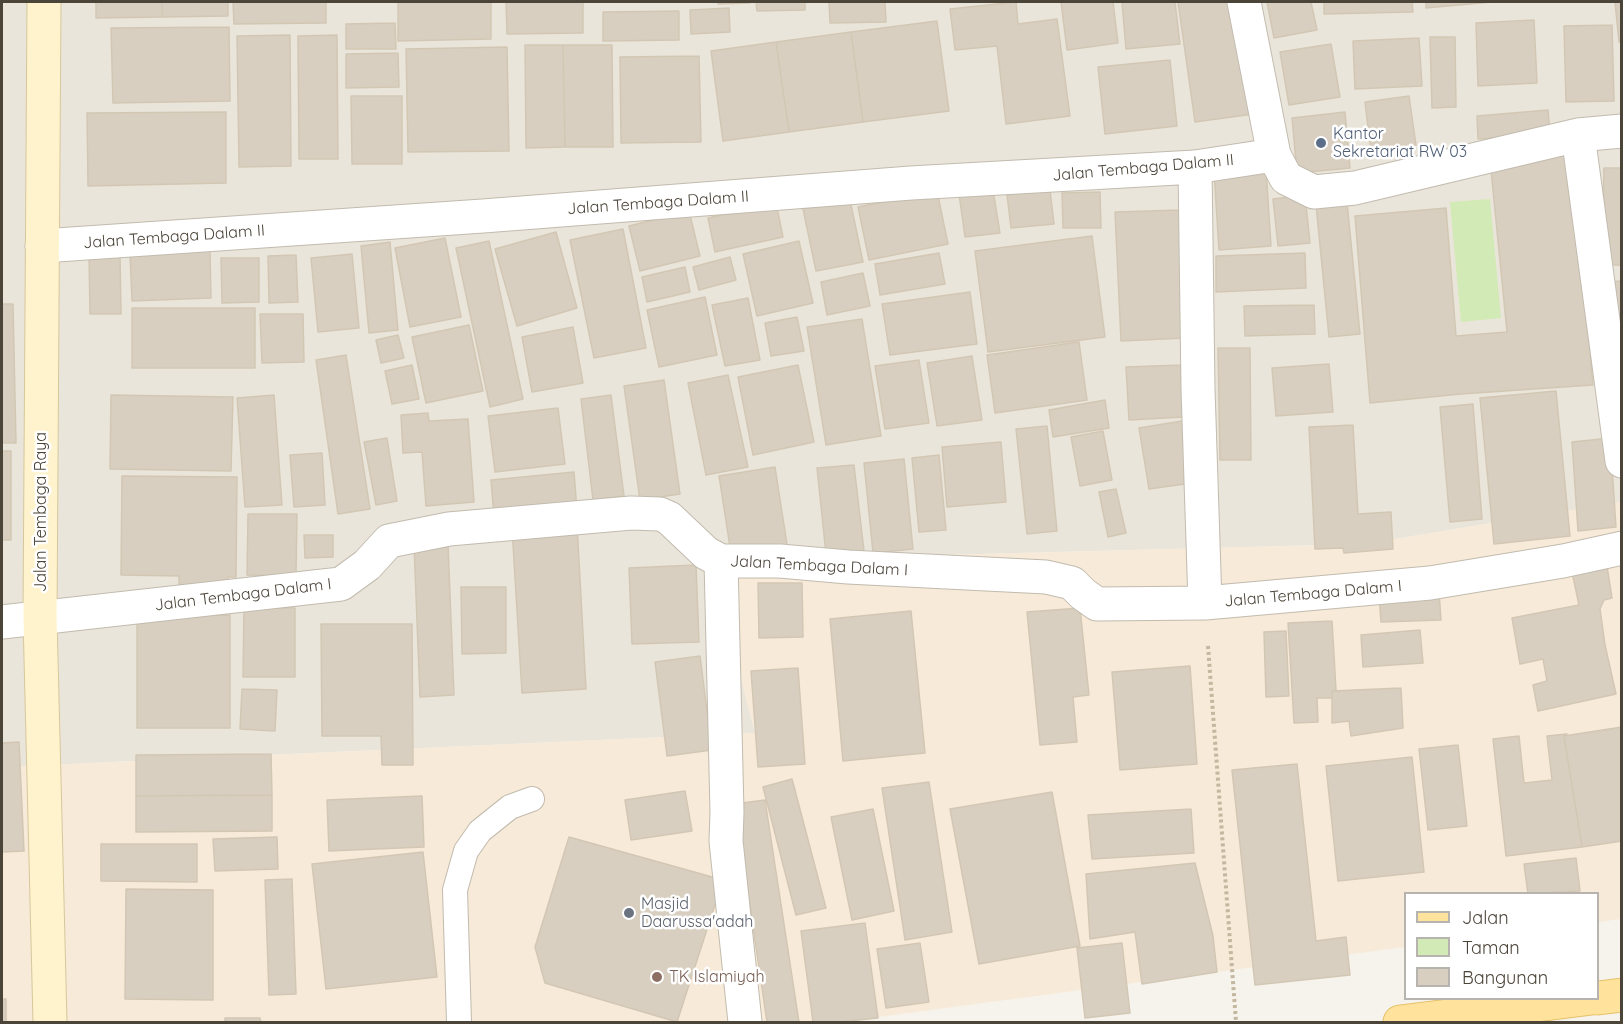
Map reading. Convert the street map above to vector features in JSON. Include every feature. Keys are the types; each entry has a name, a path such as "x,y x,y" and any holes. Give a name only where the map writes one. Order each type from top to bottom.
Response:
{"main road":[{"path":"1599,998 1622,995"},
{"path":"1400,1023 1584,1000"}],"street":[{"name":"Jalan Tembaga Raya","path":"44,2 40,617 50,1023"},
{"path":"1244,2 1274,155 1286,178 1314,192 1355,188 1578,135 1622,131"},
{"path":"1578,135 1622,461"},
{"name":"Jalan Tembaga Dalam II","path":"42,246 471,217 911,183 1194,167 1274,155"},
{"path":"1194,167 1205,603"},
{"name":"Jalan Tembaga Dalam I","path":"2,622 341,584 368,565 389,541 448,529 620,514 660,514 669,518 706,553 721,561 780,561 848,567 1046,577 1072,582 1097,604 1205,603 1430,583 1563,561 1622,548"},
{"path":"721,561 728,812 726,841 745,1023"}],"lane":[{"path":"459,1023 455,890 466,852 480,831 510,807 532,799"}],"path":[{"path":"1205,603 1236,1023"}],"shaded area":[{"path":"2,2 1621,2 1621,502 1364,544 711,561 755,733 2,767"},
{"path":"1621,502 1621,919 1599,922 1599,892 1404,892 1404,947 840,1022 2,1022 2,767 755,733 711,561 1364,544"}],"green space":[{"path":"1490,199 1501,318 1461,322 1450,202"}],"building":[{"path":"96,2 162,2 162,17 96,18"},
{"path":"162,2 228,2 228,16 162,17"},
{"path":"233,2 326,2 326,23 234,24"},
{"path":"398,2 491,2 491,39 398,41"},
{"path":"506,2 583,2 583,33 507,34"},
{"path":"718,2 750,2 750,3 718,4"},
{"path":"756,2 805,2 805,10 757,11"},
{"path":"829,2 885,2 886,22 830,23"},
{"path":"1016,2 1018,24 1057,19 1070,116 1006,124 997,46 955,50 950,9"},
{"path":"1061,2 1113,2 1118,43 1067,50"},
{"path":"1122,2 1175,2 1180,44 1126,49"},
{"path":"1178,2 1239,2 1254,114 1195,122"},
{"path":"1267,2 1311,2 1317,30 1274,38"},
{"path":"1324,2 1412,2 1413,12 1324,14"},
{"path":"1426,2 1492,2 1426,8"},
{"path":"1615,2 1622,2 1622,42 1619,42"},
{"path":"729,8 730,32 691,34 690,10"},
{"path":"679,11 679,40 603,41 603,12"},
{"path":"1534,20 1537,83 1478,86 1476,23"},
{"path":"937,21 949,111 863,122 851,32"},
{"path":"395,23 396,49 346,49 346,24"},
{"path":"1612,25 1614,101 1566,102 1564,26"},
{"path":"229,27 230,101 113,103 111,28"},
{"path":"851,32 863,122 789,132 776,42"},
{"path":"290,35 291,166 239,167 237,36"},
{"path":"337,35 338,159 299,159 298,36"},
{"path":"1430,37 1455,37 1456,107 1432,108"},
{"path":"1419,38 1422,86 1355,89 1353,41"},
{"path":"776,42 789,132 723,141 711,51"},
{"path":"1331,44 1340,97 1289,105 1280,52"},
{"path":"525,45 563,45 565,147 526,148"},
{"path":"563,45 612,45 613,147 565,147"},
{"path":"507,47 509,151 408,152 406,49"},
{"path":"398,53 399,87 346,88 346,54"},
{"path":"699,56 701,142 621,143 620,57"},
{"path":"1170,60 1177,126 1105,134 1098,67"},
{"path":"351,96 402,96 402,164 352,164"},
{"path":"1409,96 1416,145 1371,151 1365,102"},
{"path":"1548,110 1550,134 1478,139 1477,116"},
{"path":"226,112 226,183 88,186 87,113"},
{"name":"Kantor Sekretariat RW 03","path":"1345,112 1350,168 1297,173 1292,118"},
{"path":"1571,152 1593,385 1370,403 1355,216 1446,208 1456,336 1507,332 1490,160"},
{"path":"1604,168 1622,168 1622,265 1602,265"},
{"path":"1266,169 1271,246 1219,250 1214,172"},
{"path":"993,190 1000,233 965,237 959,194"},
{"path":"1050,190 1054,224 1011,228 1007,195"},
{"path":"937,191 948,244 869,260 858,207"},
{"path":"1100,192 1101,228 1063,228 1062,193"},
{"path":"1305,195 1310,243 1278,246 1273,199"},
{"path":"850,200 863,262 816,271 803,209"},
{"path":"1347,202 1360,334 1329,337 1316,205"},
{"path":"776,203 783,237 715,252 708,218"},
{"path":"1180,210 1186,338 1121,341 1115,212"},
{"path":"689,211 700,256 640,271 629,226"},
{"path":"623,229 646,348 594,358 570,240"},
{"path":"556,232 577,308 517,326 495,249"},
{"path":"1092,236 1105,337 988,352 975,251"},
{"path":"445,238 461,317 410,327 395,248"},
{"path":"489,241 523,399 490,407 456,248"},
{"path":"799,241 813,303 757,316 743,254"},
{"path":"390,242 398,330 369,333 361,246"},
{"path":"210,251 211,298 132,301 130,253"},
{"path":"939,253 945,284 880,295 875,264"},
{"path":"1305,253 1306,288 1216,292 1216,256"},
{"path":"89,254 120,254 121,314 90,314"},
{"path":"352,254 359,328 318,332 311,258"},
{"path":"296,255 298,302 269,303 268,256"},
{"path":"730,257 736,280 699,290 693,267"},
{"path":"221,258 259,258 259,302 222,303"},
{"path":"685,267 690,292 647,302 642,277"},
{"path":"863,273 870,306 827,315 821,282"},
{"path":"1622,281 1622,352 1606,282"},
{"path":"970,292 977,344 890,355 882,304"},
{"path":"705,297 717,355 659,367 647,310"},
{"path":"748,298 760,360 725,366 712,305"},
{"path":"2,304 13,304 16,443 2,443"},
{"path":"1314,305 1315,334 1245,336 1244,306"},
{"path":"132,308 255,308 255,368 132,368"},
{"path":"260,314 303,314 304,362 262,363"},
{"path":"797,317 804,351 771,356 765,323"},
{"path":"862,319 881,436 826,445 807,327"},
{"path":"469,325 483,391 426,403 412,337"},
{"path":"573,327 583,383 532,392 522,337"},
{"path":"398,335 404,358 381,363 376,340"},
{"path":"1079,342 1087,400 995,413 987,355"},
{"path":"1218,348 1250,348 1251,460 1220,460"},
{"path":"346,355 370,509 338,514 316,360"},
{"path":"972,356 982,420 937,426 927,363"},
{"path":"919,360 929,423 885,429 875,366"},
{"path":"1329,364 1333,412 1276,416 1272,368"},
{"path":"412,365 419,399 392,404 385,371"},
{"path":"798,365 814,442 753,455 738,377"},
{"path":"1182,365 1184,417 1129,420 1126,367"},
{"path":"728,375 748,467 706,475 688,383"},
{"path":"664,380 680,494 640,500 624,386"},
{"path":"1556,391 1570,536 1494,544 1480,398"},
{"path":"111,395 233,397 231,471 110,469"},
{"path":"274,395 282,505 245,507 237,398"},
{"path":"611,395 624,496 593,500 581,399"},
{"path":"1105,400 1109,428 1053,437 1049,410"},
{"path":"1473,404 1482,519 1450,522 1440,407"},
{"path":"558,408 565,464 495,472 488,416"},
{"path":"428,413 429,421 468,419 474,502 426,506 422,452 403,453 401,415"},
{"path":"1182,421 1192,483 1149,489 1139,428"},
{"path":"1353,425 1358,514 1391,512 1393,549 1344,553 1343,548 1315,549 1309,427"},
{"path":"1047,426 1057,531 1027,534 1016,429"},
{"path":"1103,431 1112,480 1080,486 1071,437"},
{"path":"387,438 397,501 376,505 364,442"},
{"path":"1610,438 1616,527 1578,531 1572,442"},
{"path":"1001,442 1006,502 947,507 942,447"},
{"path":"2,451 11,451 11,540 2,540"},
{"path":"322,453 325,505 294,507 290,455"},
{"path":"939,455 946,530 919,532 912,458"},
{"path":"904,459 913,549 873,553 864,463"},
{"path":"854,465 864,551 826,554 817,468"},
{"path":"775,467 788,551 732,560 719,476"},
{"path":"574,472 577,510 494,517 491,480"},
{"path":"122,476 237,477 236,577 228,577 228,590 179,589 179,576 121,575"},
{"path":"1116,489 1126,533 1108,537 1099,492"},
{"path":"248,514 297,514 296,576 247,575"},
{"path":"577,524 586,689 522,693 512,528"},
{"path":"304,535 333,535 333,557 305,558"},
{"path":"448,544 454,695 420,697 414,545"},
{"path":"696,565 699,642 632,644 629,568"},
{"path":"1607,566 1612,598 1604,600 1600,609 1616,694 1538,711 1533,685 1547,681 1543,659 1520,664 1512,618 1579,605 1572,572"},
{"path":"758,583 802,583 803,637 759,638"},
{"path":"461,587 506,587 506,653 462,654"},
{"path":"1439,592 1441,620 1381,622 1379,595"},
{"path":"244,607 295,608 295,677 243,677"},
{"path":"1080,608 1089,695 1073,697 1077,742 1040,745 1027,612"},
{"path":"911,611 925,753 843,761 830,619"},
{"path":"230,615 230,728 137,728 137,616"},
{"path":"1332,621 1336,690 1332,691 1332,698 1317,698 1318,722 1294,723 1288,623"},
{"path":"321,624 412,624 413,765 382,765 381,736 322,736"},
{"path":"1420,630 1423,663 1363,667 1361,635"},
{"path":"1286,631 1289,696 1266,697 1264,632"},
{"path":"700,656 712,750 667,756 655,662"},
{"path":"1190,666 1197,764 1120,770 1112,672"},
{"path":"798,668 805,764 758,767 751,671"},
{"path":"1401,688 1403,728 1351,736 1349,721 1332,723 1332,691"},
{"path":"242,689 277,690 275,731 240,729"},
{"path":"1622,727 1622,841 1582,847 1564,736"},
{"path":"1567,734 1564,736 1582,847 1506,856 1493,739 1519,736 1524,783 1552,780 1547,736"},
{"path":"19,742 24,851 2,852 2,743"},
{"path":"1458,745 1467,826 1428,830 1419,749"},
{"path":"271,754 272,795 136,796 136,755"},
{"path":"1412,757 1424,872 1338,881 1326,766"},
{"path":"1297,764 1316,941 1346,937 1350,975 1255,985 1232,770"},
{"path":"792,779 826,908 796,915 763,787"},
{"path":"929,782 952,932 905,940 882,788"},
{"path":"685,791 692,831 631,840 625,800"},
{"path":"1052,792 1080,946 979,964 950,809"},
{"path":"272,795 272,831 136,832 136,796"},
{"path":"422,796 424,847 329,851 327,800"},
{"path":"765,800 799,1022 767,1022 735,804"},
{"path":"873,809 894,911 852,920 831,817"},
{"path":"1191,809 1194,853 1092,859 1088,815"},
{"path":"277,837 278,869 215,871 213,839"},
{"name":"Masjid Daarussa'adah","path":"569,837 723,880 677,1022 545,983 535,947"},
{"path":"101,844 197,844 197,882 101,881"},
{"path":"423,852 437,977 326,989 312,864"},
{"path":"1576,858 1580,891 1528,892 1524,864"},
{"path":"1195,863 1213,936 1217,972 1142,984 1135,932 1090,939 1086,874"},
{"path":"292,879 296,994 269,995 265,880"},
{"path":"126,889 213,890 213,1000 125,999"},
{"path":"865,923 878,1018 813,1022 801,931"},
{"path":"920,943 929,1002 886,1008 877,949"},
{"path":"1122,943 1130,1013 1085,1018 1077,948"},
{"path":"2,999 6,999 6,1022 2,1022"},
{"path":"225,1018 260,1018 261,1022 225,1022"}],"place":[{"name":"Kantor Sekretariat RW 03","path":"1321,143"},
{"name":"Masjid Daarussa'adah","path":"629,913"},
{"name":"TK Islamiyah","path":"657,977"}]}
